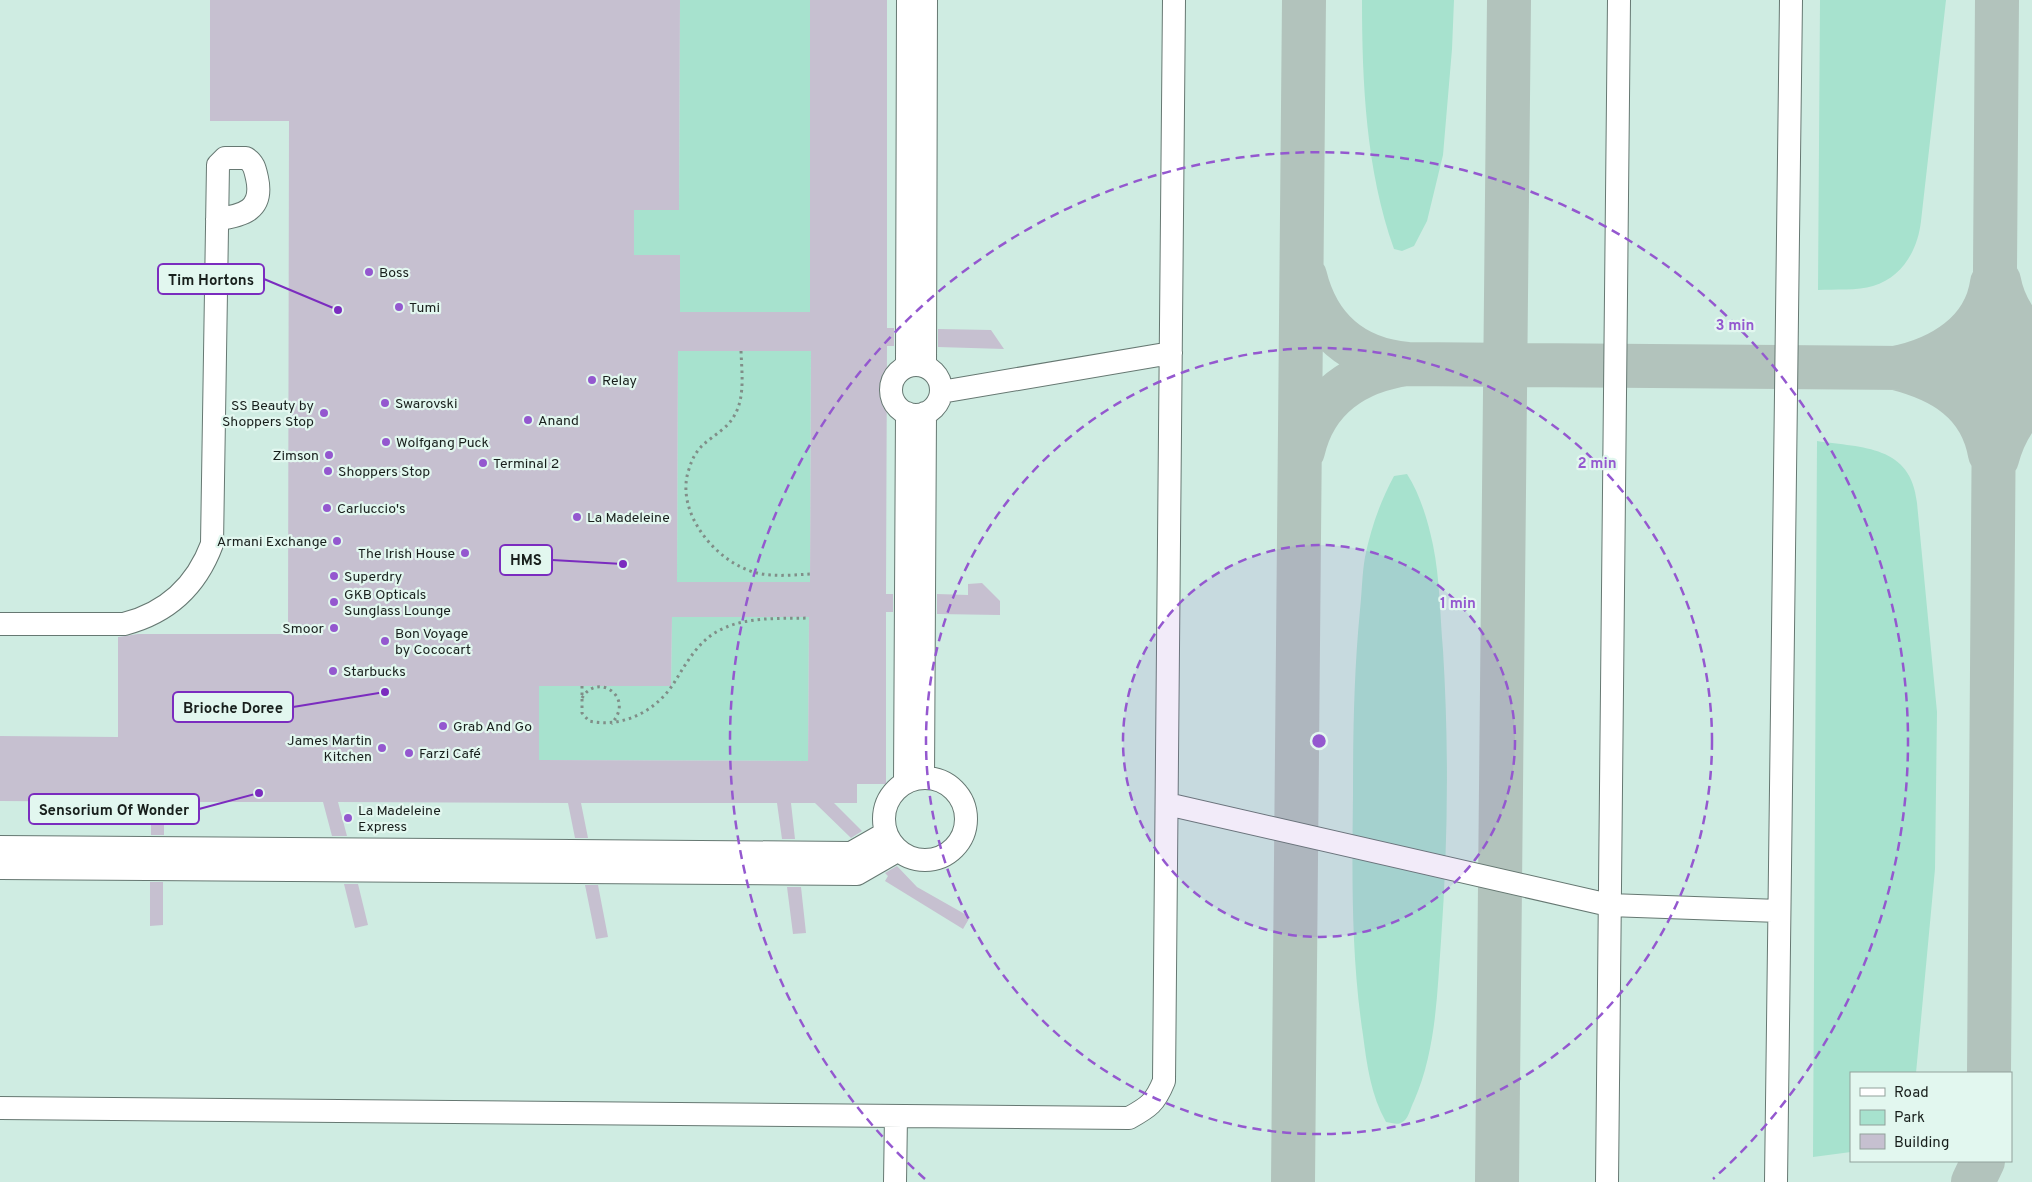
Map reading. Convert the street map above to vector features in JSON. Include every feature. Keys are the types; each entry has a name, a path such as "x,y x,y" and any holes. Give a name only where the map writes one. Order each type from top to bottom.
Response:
{"lane":[{"path":"908,0 916,366"},
{"path":"916,366 926,0"},
{"path":"0,1108 1128,1118 1145,1109 1158,1097 1164,1081 1174,0"},
{"path":"1606,1182 1619,0"},
{"path":"1776,1182 1791,0"},
{"path":"0,624 124,624 139,620 154,614 180,596 191,585 207,559 212,544 217,220"},
{"path":"941,392 1171,352"},
{"path":"916,366 935,374 939,381 941,392 936,404 916,413 895,405 890,389 897,373 916,366"},
{"path":"914,781 916,413"},
{"path":"938,780 955,791 965,810 965,829 956,846 950,852 932,860 914,859 891,842 884,823 887,804 892,795 914,781 938,780"},
{"path":"1167,804 1609,905 1779,911"},
{"path":"0,847 851,854 891,842"},
{"path":"0,868 857,874 891,842"},
{"path":"895,1182 896,1116"}],"path":[{"path":"741,351 743,392 738,408 729,423 696,451 686,477 685,495 693,515 707,540 735,564 758,573 783,576 810,574"},
{"path":"582,686 582,713 589,721 611,724 627,720 656,704 673,685 696,648 717,632 728,626 749,620 809,618"},
{"path":"581,699 584,694 593,688 602,687 612,691 616,695 619,704 618,715 611,724"}],"shaded area":[{"path":"0,0 2032,0 2032,1182 0,1182"}],"green space":[{"path":"680,0 810,0 810,312 680,312 680,255 634,255 634,210 679,210"},
{"path":"1362,0 1454,0 1443,155 1427,221 1414,246 1402,251 1394,249 1377,188 1372,157 1363,63"},
{"path":"1820,0 1946,0 1921,221 1916,242 1907,261 1893,276 1884,282 1860,289 1818,290"},
{"path":"678,351 811,351 810,582 677,582"},
{"path":"1817,441 1851,445 1882,453 1895,460 1905,470 1913,484 1917,503 1937,712 1935,869 1916,1072 1850,1072 1850,1152 1813,1157"},
{"path":"1407,474 1420,499 1426,517 1433,545 1440,598 1447,759 1446,832 1438,982 1431,1043 1421,1082 1409,1114 1404,1121 1395,1124 1386,1122 1373,1091 1366,1058 1359,1005 1353,915 1354,725 1356,656 1365,557 1376,515 1394,476"},
{"path":"672,617 809,617 808,761 539,760 539,686 671,686"}],"building":[{"name":"Terminal 2","path":"210,0 680,0 679,210 634,210 634,255 680,255 680,312 810,312 810,0 887,0 887,328 894,328 894,346 887,346 886,594 893,594 893,612 886,612 886,784 857,784 857,803 834,803 862,831 851,838 815,803 791,803 795,839 782,839 777,803 581,803 588,838 575,838 568,803 338,802 347,836 332,836 323,802 164,802 164,835 151,835 151,802 0,801 0,736 118,737 118,637 138,634 288,634 289,121 210,121","holes":["678,351 811,351 810,582 677,582","672,617 809,617 808,761 539,760 539,686 671,686"]},
{"path":"938,329 991,330 1004,349 938,347"},
{"path":"982,583 1000,601 1000,615 937,614 937,594 968,595 968,584"},
{"path":"897,866 917,887 970,917 963,929 885,881 888,876 885,873"},
{"path":"150,882 163,882 163,925 150,926"},
{"path":"344,884 358,884 368,925 355,928"},
{"path":"585,885 598,885 608,937 596,939"},
{"path":"787,887 801,887 806,933 793,934"}],"taxiway":[{"path":"1293,1182 1304,0"},
{"path":"1497,1182 1509,0"},
{"path":"1989,1072 1997,0"},
{"path":"1303,451 1317,416 1340,390 1371,373 1407,364 1370,356 1354,348 1341,338 1329,326 1319,311 1305,276"},
{"path":"1999,281 2011,313 2032,340"},
{"path":"1990,454 1978,420 1957,396 1928,379 1895,368 1928,358 1958,341 1980,316 1988,301 1992,283"},
{"path":"1407,364 2032,369"},
{"path":"1997,459 2002,442 2010,426 2032,399"},
{"path":"1973,1182 1983,1162"}],"place":[{"name":"Boss","path":"369,272"},
{"name":"Tumi","path":"399,307"},
{"name":"Tim Hortons","path":"338,310"},
{"name":"Relay","path":"592,380"},
{"name":"Swarovski","path":"385,403"},
{"name":"SS Beauty by Shoppers Stop","path":"324,413"},
{"name":"Anand","path":"528,420"},
{"name":"Wolfgang Puck","path":"386,442"},
{"name":"Zimson","path":"329,455"},
{"name":"Terminal 2","path":"483,463"},
{"name":"Shoppers Stop","path":"328,471"},
{"name":"Carluccio's","path":"327,508"},
{"name":"La Madeleine","path":"577,517"},
{"name":"Armani Exchange","path":"337,541"},
{"name":"The Irish House","path":"465,553"},
{"name":"HMS","path":"623,564"},
{"name":"Superdry","path":"334,576"},
{"name":"GKB Opticals Sunglass Lounge","path":"334,602"},
{"name":"Smoor","path":"334,628"},
{"name":"Bon Voyage by Cococart","path":"385,641"},
{"name":"Starbucks","path":"333,671"},
{"name":"Brioche Doree","path":"385,692"},
{"name":"Grab And Go","path":"443,726"},
{"name":"James Martin Kitchen","path":"382,748"},
{"name":"Farzi Café","path":"409,753"},
{"name":"Sensorium Of Wonder","path":"259,793"},
{"name":"La Madeleine Express","path":"348,818"}]}
